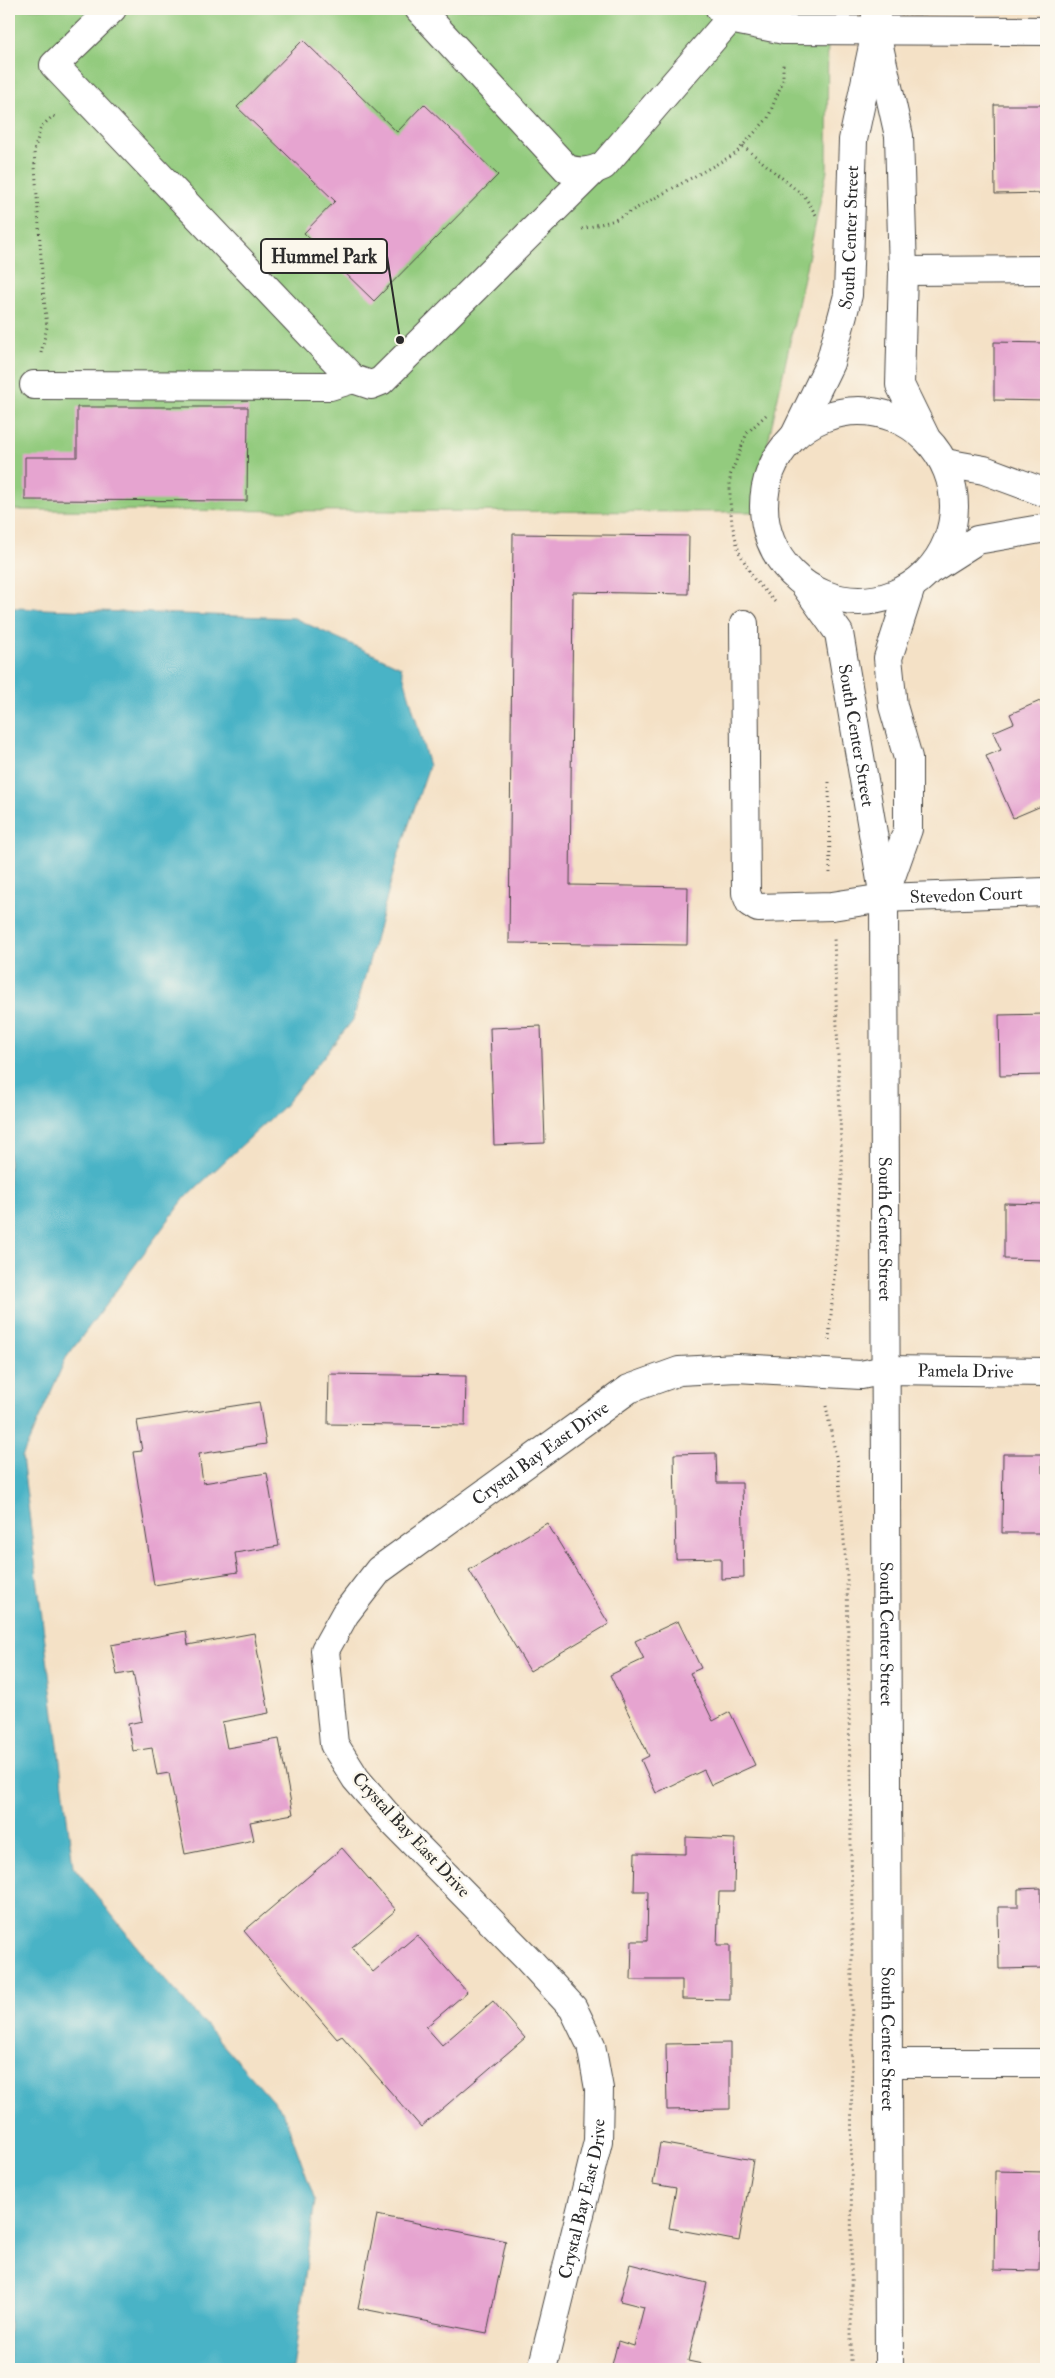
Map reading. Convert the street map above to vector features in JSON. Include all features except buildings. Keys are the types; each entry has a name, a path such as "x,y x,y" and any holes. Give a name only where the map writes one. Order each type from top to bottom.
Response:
{"main road":[{"path":"112,9 54,65 353,378 371,384 381,381 593,171 603,166 725,14 784,30 876,20 1046,31"},
{"path":"419,9 567,169 580,172 593,171"},
{"path":"876,20 900,136 903,271 900,384 926,437 945,463 954,489 955,517 947,544 932,568"},
{"name":"South Center Street","path":"794,436 830,364 848,295 853,140 876,20"},
{"path":"903,271 1046,270"},
{"path":"34,385 330,386 353,378"},
{"path":"926,437 902,421 874,412 846,412 827,417 818,420 794,436 776,458 766,484 764,512 770,539 783,564 804,584 829,597 857,602 885,598 911,587 932,568 977,540 1046,528"},
{"path":"945,463 984,470 1046,493"},
{"name":"South Center Street","path":"804,584 839,633 884,898 890,2369"},
{"name":"South Center Street","path":"884,898 908,829 908,758 893,706 888,658 911,587"},
{"name":"Stevedon Court","path":"744,624 746,893 750,903 758,908 832,906 884,898 1046,892"},
{"name":"Crystal Bay East Drive","path":"542,2369 598,2141 599,2089 591,2045 573,2008 528,1959 392,1821 356,1779 334,1744 325,1650 345,1614 379,1570 629,1389 679,1371 737,1368 861,1375 886,1370"},
{"name":"Pamela Drive","path":"886,1370 1046,1372"},
{"path":"889,2063 1046,2063"}],"path":[{"path":"579,230 615,220 688,182 735,154 768,118 783,80"},
{"path":"34,385 47,327 34,151 41,127 53,116 61,120"},
{"path":"743,146 805,196 818,219"},
{"path":"768,412 747,433 730,476 730,500 732,524 739,552 754,579 781,608"},
{"path":"829,781 842,1175 829,1326 830,1374 826,1409 838,1467 847,1576 852,1910 851,2369"}],"green space":[{"path":"9,9 828,9 827,171 753,512 9,510"}],"water":[{"path":"9,609 294,618 401,667 429,766 398,856 353,1020 284,1106 184,1199 66,1358 22,1457 73,1866 142,1953 284,2114 315,2200 293,2369 9,2369"}],"place":[{"name":"Hummel Park","path":"400,340"}]}
